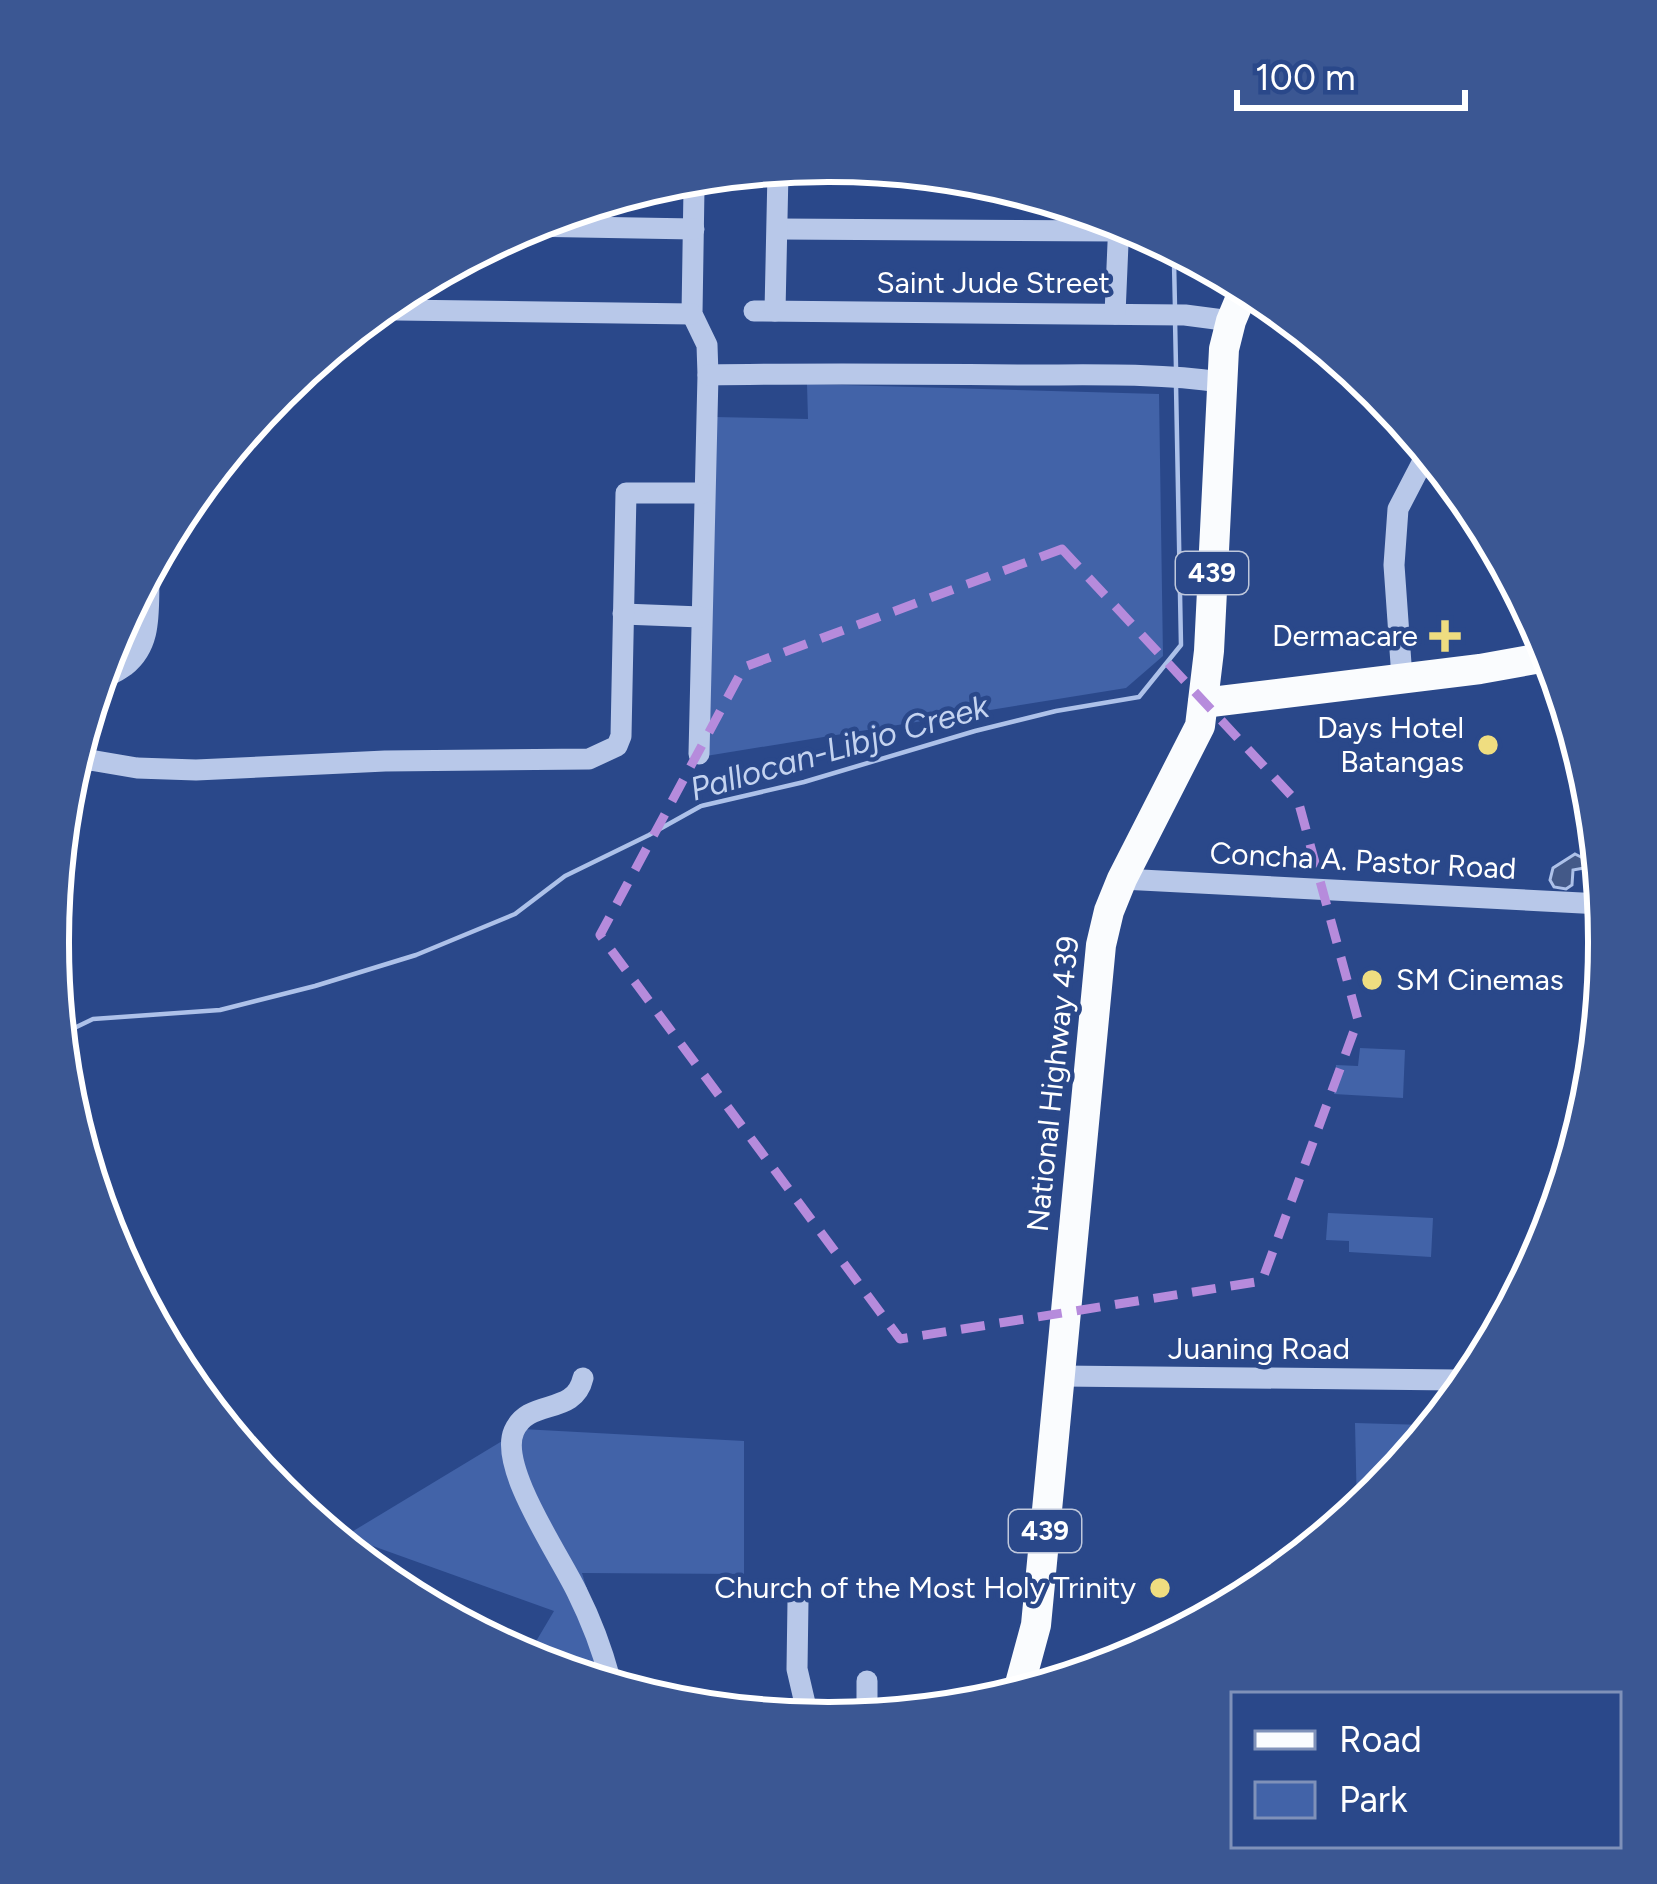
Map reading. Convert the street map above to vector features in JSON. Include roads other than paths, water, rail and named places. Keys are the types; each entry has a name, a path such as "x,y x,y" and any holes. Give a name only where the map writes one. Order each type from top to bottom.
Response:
{"main road":[{"name":"National Highway 439","path":"1022,1677 1036,1624 1099,966 1109,911 1122,879 1200,725 1209,652 1221,382 1224,349 1236,309"},
{"path":"1203,703 1533,659"}],"street":[{"path":"778,184 778,229 1080,225"},
{"path":"694,195 692,314 706,345 707,375 699,754"},
{"path":"573,227 694,229"},
{"name":"Saint Jude Street","path":"778,229 764,311 1186,315 1236,309"},
{"path":"1115,314 1118,240"},
{"path":"407,310 692,314"},
{"path":"707,375 1184,376 1221,382"},
{"path":"1402,678 1394,566 1398,509 1420,466"},
{"path":"92,760 196,770 276,764 589,759 616,746 620,736 626,493 703,493"},
{"path":"120,669 139,656 147,634 148,604"},
{"path":"623,614 701,617"},
{"name":"Concha A. Pastor Road","path":"1122,879 1586,903"},
{"name":"Juaning Road","path":"1060,1376 1448,1380"},
{"path":"584,1378 580,1391 569,1401 526,1414 510,1448 514,1469 584,1606 607,1668"},
{"path":"798,1601 797,1669 804,1701"},
{"path":"866,1700 867,1681"}],"waterway":[{"name":"Pallocan-Libjo Creek","path":"1174,266 1175,308"},
{"name":"Pallocan-Libjo Creek","path":"1175,319 1176,368"},
{"name":"Pallocan-Libjo Creek","path":"74,1028 93,1019 220,1010 416,955 515,914 565,876 701,806 804,782 975,731 1139,697 1181,645 1176,385"}],"place":[{"name":"Dermacare","path":"1445,636"},
{"name":"Days Hotel Batangas","path":"1488,745"},
{"name":"SM Cinemas","path":"1372,980"},
{"name":"Church of the Most Holy Trinity","path":"1160,1588"}]}
